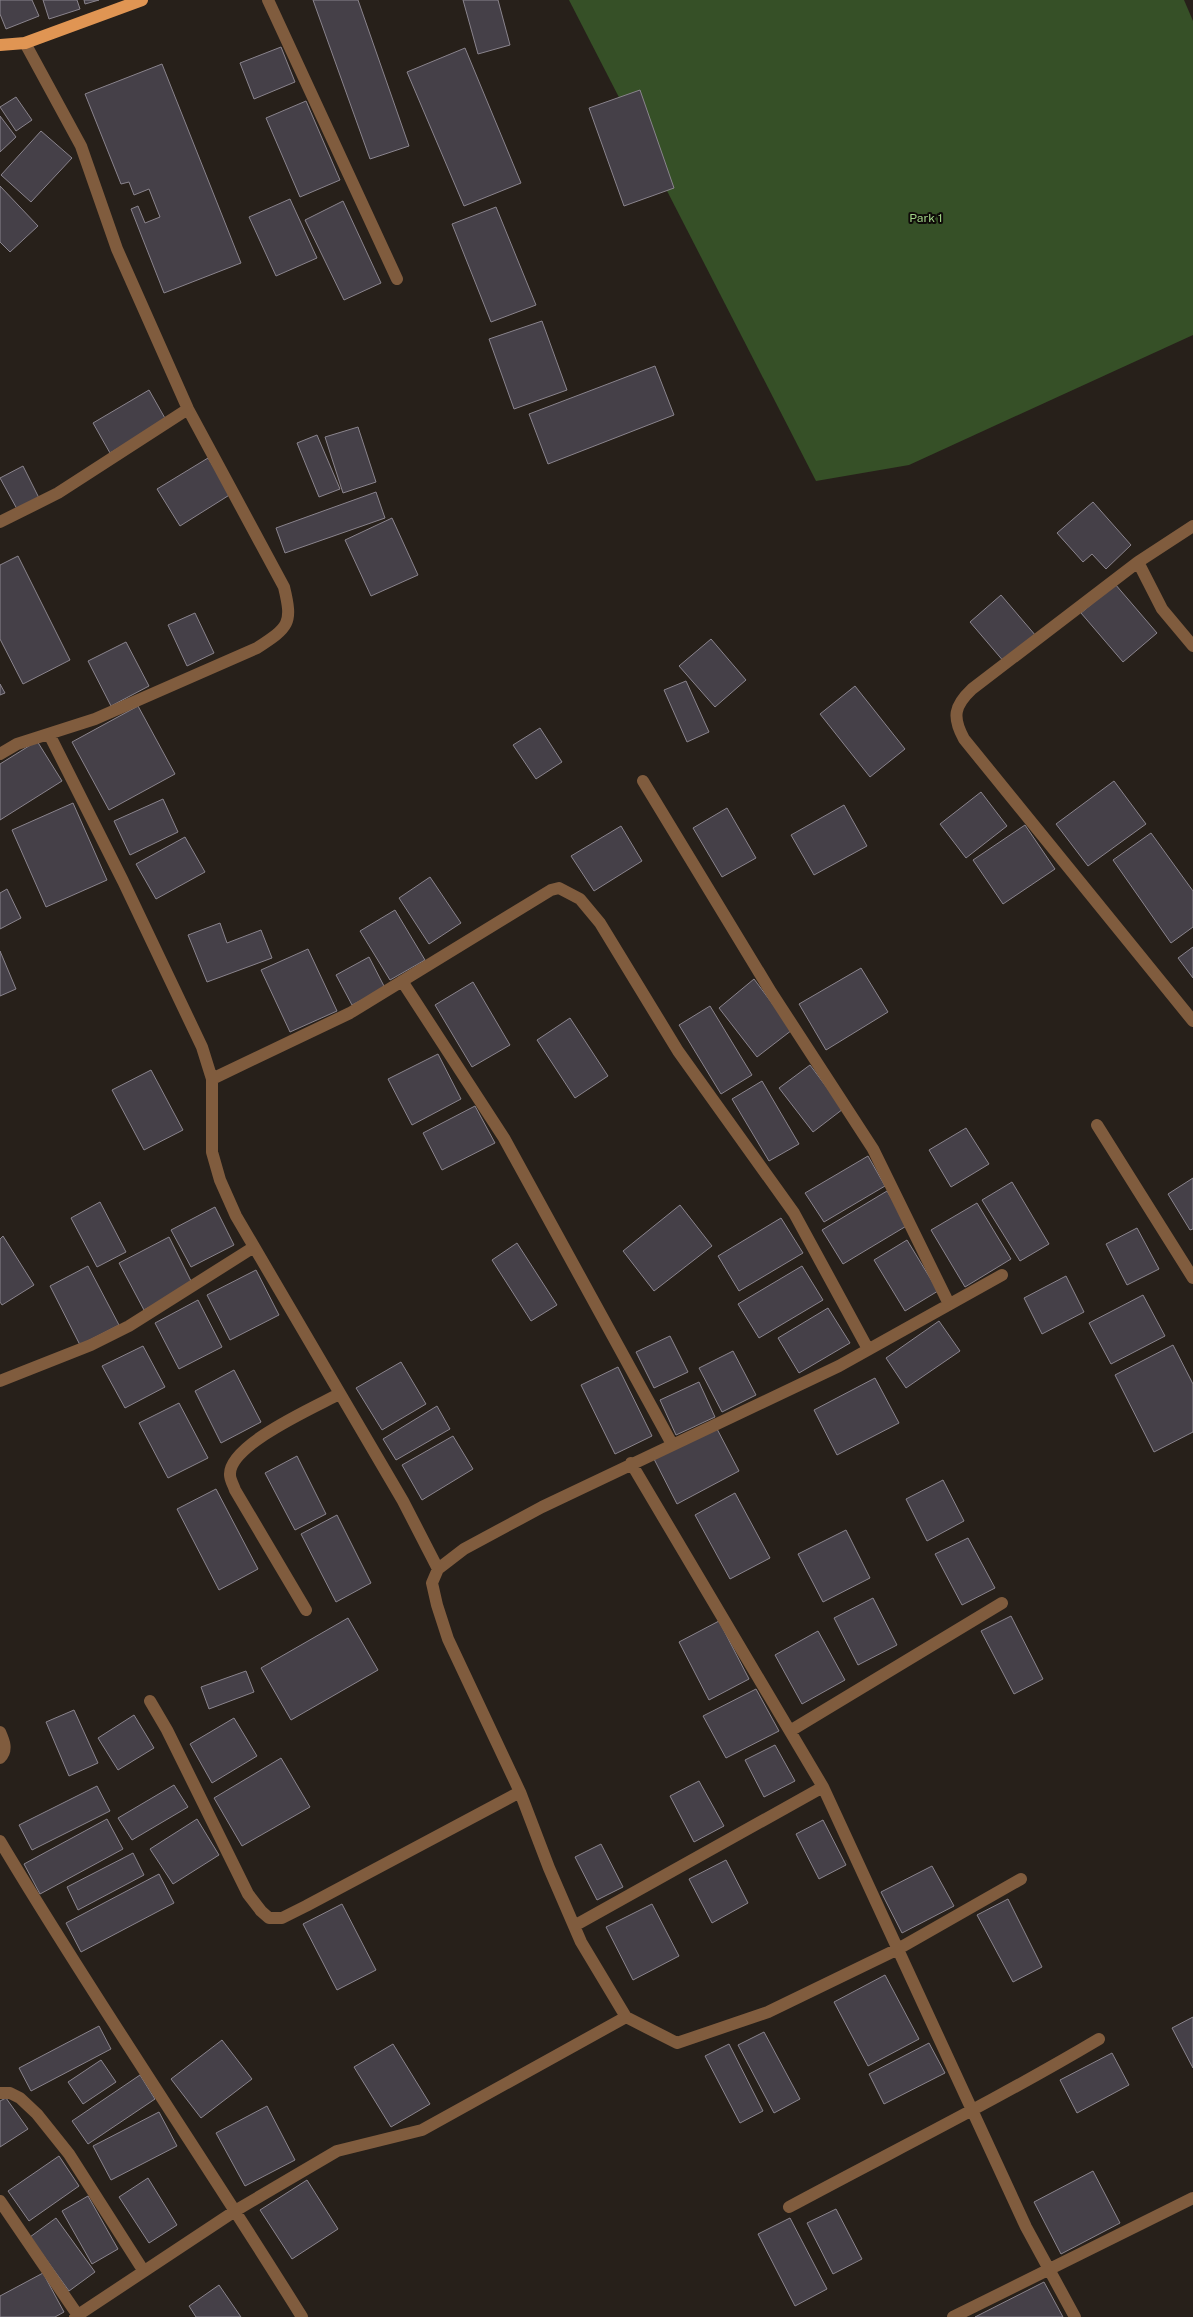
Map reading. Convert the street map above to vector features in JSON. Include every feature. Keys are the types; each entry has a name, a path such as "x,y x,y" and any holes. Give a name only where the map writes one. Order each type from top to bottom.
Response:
{"main road":[{"path":"0,44 25,43 142,0"}],"street":[{"path":"268,0 397,279"},
{"path":"0,754 17,744 95,719 258,648 276,636 287,623 290,610 284,586 188,409 117,250 81,146 25,43"},
{"path":"0,522 58,493 188,409"},
{"path":"1193,526 1138,562 972,690 959,701 956,721 964,739 1193,1021"},
{"path":"1138,562 1162,609 1193,646"},
{"path":"49,734 123,881 202,1047 212,1079 212,1152 220,1180 236,1216 338,1394 403,1501 438,1569"},
{"path":"643,781 771,992 873,1150 949,1304"},
{"path":"212,1079 350,1013 551,890 559,888 580,899 600,923 678,1051 794,1213 868,1349"},
{"path":"402,981 504,1138 672,1444"},
{"path":"1097,1125 1193,1278"},
{"path":"0,1381 91,1345 128,1326 254,1247"},
{"path":"1002,1275 839,1366 631,1463 464,1549 438,1569 432,1582 436,1605 448,1639 520,1792 574,1926 626,2017 677,2043 768,2012 898,1949 1021,1878"},
{"path":"306,1610 235,1490 230,1475 234,1463 241,1453 265,1434 338,1394"},
{"path":"631,1463 823,1787 1026,2227 1075,2317"},
{"path":"790,1731 1002,1602"},
{"path":"150,1701 171,1738 248,1894 269,1918 282,1918 306,1906 520,1792"},
{"path":"0,1732 5,1742 3,1754 0,1758"},
{"path":"574,1926 823,1787"},
{"path":"0,1841 47,1919 302,2317"},
{"path":"0,2201 77,2316 143,2270 235,2211 337,2151 422,2130 626,2017"},
{"path":"789,2207 972,2109 1019,2086 1099,2039"},
{"path":"0,2093 10,2093 20,2098 36,2114 69,2154 143,2270"},
{"path":"953,2317 1193,2198"}],"green space":[{"name":"Park 1","path":"569,0 1184,0 1193,21 1193,335 909,465 816,481"}],"building":[{"path":"0,0 32,0 39,16 6,29 0,14"},
{"path":"43,0 77,0 80,9 49,19"},
{"path":"84,0 99,0 85,4"},
{"path":"313,0 358,0 409,146 370,159"},
{"path":"463,0 498,0 510,45 478,54"},
{"path":"281,47 295,82 254,99 240,63"},
{"path":"465,48 521,183 464,206 407,72"},
{"path":"162,64 241,263 164,293 131,209 138,206 145,223 160,217 149,189 134,195 129,182 121,184 85,94"},
{"path":"640,90 674,188 624,206 589,108"},
{"path":"16,97 32,120 16,131 0,107"},
{"path":"306,101 340,180 300,197 266,118"},
{"path":"0,116 16,137 0,152"},
{"path":"41,131 72,158 31,202 1,175"},
{"path":"0,186 38,226 10,252 0,242"},
{"path":"290,199 317,258 276,276 249,217"},
{"path":"343,201 381,283 344,300 305,220"},
{"path":"496,207 536,305 491,322 452,224"},
{"path":"542,321 567,390 514,409 489,339"},
{"path":"655,366 674,415 548,464 529,414"},
{"path":"149,390 166,420 110,453 93,423"},
{"path":"358,427 376,482 343,493 325,437"},
{"path":"317,435 340,489 319,497 297,443"},
{"path":"208,458 231,494 180,526 157,489"},
{"path":"23,466 39,498 17,509 0,478"},
{"path":"376,492 385,518 285,553 276,528"},
{"path":"1093,502 1131,545 1106,569 1092,554 1083,562 1057,533"},
{"path":"392,518 418,575 371,596 345,540"},
{"path":"18,556 70,660 23,684 0,639 0,565"},
{"path":"1115,584 1157,633 1123,662 1081,613"},
{"path":"1001,595 1036,636 1005,663 970,622"},
{"path":"195,613 214,653 187,666 168,625"},
{"path":"711,639 746,680 715,707 679,666"},
{"path":"126,642 149,686 111,706 88,661"},
{"path":"686,681 709,732 687,742 664,690"},
{"path":"0,684 5,693 0,695"},
{"path":"855,686 905,749 870,777 820,714"},
{"path":"138,706 175,774 109,810 72,742"},
{"path":"540,728 562,762 536,779 513,745"},
{"path":"37,741 62,781 0,820 0,764"},
{"path":"1114,781 1146,824 1088,866 1056,824"},
{"path":"981,792 1007,826 966,858 940,824"},
{"path":"163,799 178,832 130,855 114,821"},
{"path":"73,803 107,880 46,907 12,830"},
{"path":"844,805 867,846 814,875 791,835"},
{"path":"727,808 756,858 722,877 693,828"},
{"path":"1025,825 1055,869 1003,904 973,860"},
{"path":"621,826 642,861 594,891 571,856"},
{"path":"1151,833 1193,891 1193,927 1171,943 1113,860"},
{"path":"185,837 205,872 156,899 136,864"},
{"path":"430,877 461,923 429,944 399,898"},
{"path":"7,889 21,918 0,929 0,893"},
{"path":"395,910 425,960 390,980 360,931"},
{"path":"220,923 227,943 261,930 272,958 207,982 188,935"},
{"path":"1193,947 1193,978 1178,958"},
{"path":"308,949 337,1011 290,1032 261,970"},
{"path":"0,951 16,989 0,996"},
{"path":"369,957 385,988 352,1005 336,975"},
{"path":"861,968 888,1012 826,1050 799,1004"},
{"path":"754,979 792,1030 757,1057 719,1008"},
{"path":"473,982 510,1045 472,1067 435,1005"},
{"path":"710,1006 752,1075 721,1094 679,1025"},
{"path":"570,1018 608,1076 575,1098 537,1040"},
{"path":"438,1054 461,1099 412,1125 388,1079"},
{"path":"810,1065 843,1109 813,1132 779,1088"},
{"path":"151,1070 183,1130 144,1150 112,1090"},
{"path":"762,1081 799,1144 769,1161 732,1099"},
{"path":"475,1106 495,1143 442,1170 423,1133"},
{"path":"966,1128 989,1164 951,1187 929,1150"},
{"path":"868,1156 885,1186 824,1222 805,1193"},
{"path":"1193,1178 1193,1229 1190,1230 1168,1194"},
{"path":"1012,1182 1049,1244 1020,1261 982,1200"},
{"path":"887,1191 908,1225 843,1264 822,1230"},
{"path":"100,1202 126,1252 97,1267 71,1218"},
{"path":"977,1203 1011,1259 965,1287 931,1230"},
{"path":"680,1205 712,1246 654,1291 623,1251"},
{"path":"215,1207 234,1245 191,1267 171,1230"},
{"path":"781,1218 803,1253 739,1291 718,1256"},
{"path":"1137,1228 1159,1269 1127,1285 1106,1244"},
{"path":"3,1236 34,1285 2,1305 0,1302 0,1239"},
{"path":"169,1237 193,1285 144,1310 119,1263"},
{"path":"907,1240 938,1291 905,1311 874,1260"},
{"path":"517,1243 557,1305 531,1321 492,1260"},
{"path":"88,1266 119,1325 80,1345 50,1286"},
{"path":"802,1266 823,1300 759,1338 738,1304"},
{"path":"256,1270 279,1315 230,1340 207,1295"},
{"path":"1066,1276 1084,1312 1042,1334 1024,1298"},
{"path":"1143,1295 1165,1336 1111,1364 1089,1323"},
{"path":"198,1300 222,1347 179,1369 155,1323"},
{"path":"828,1308 850,1343 799,1373 778,1338"},
{"path":"939,1321 960,1351 906,1388 886,1358"},
{"path":"670,1336 688,1372 654,1388 636,1352"},
{"path":"1173,1345 1193,1384 1193,1432 1154,1452 1115,1375"},
{"path":"143,1346 165,1387 125,1408 102,1366"},
{"path":"733,1351 756,1395 722,1412 699,1368"},
{"path":"401,1362 426,1404 382,1430 356,1388"},
{"path":"618,1367 652,1436 615,1454 581,1385"},
{"path":"234,1370 261,1422 221,1443 195,1391"},
{"path":"875,1378 899,1423 837,1455 814,1410"},
{"path":"699,1382 715,1417 676,1435 660,1400"},
{"path":"179,1403 208,1458 168,1478 139,1423"},
{"path":"437,1406 450,1429 396,1460 383,1439"},
{"path":"716,1427 739,1471 677,1504 654,1459"},
{"path":"453,1436 473,1469 422,1500 402,1465"},
{"path":"297,1456 326,1514 295,1530 265,1473"},
{"path":"943,1480 964,1521 927,1541 906,1499"},
{"path":"216,1489 258,1569 219,1590 177,1509"},
{"path":"735,1493 770,1558 730,1579 695,1515"},
{"path":"337,1515 371,1583 336,1602 301,1534"},
{"path":"846,1530 870,1578 823,1602 798,1554"},
{"path":"968,1538 995,1588 962,1605 935,1554"},
{"path":"873,1598 897,1645 858,1665 834,1618"},
{"path":"1011,1616 1043,1679 1014,1694 981,1631"},
{"path":"348,1618 378,1670 291,1720 261,1668"},
{"path":"719,1621 749,1679 709,1700 679,1642"},
{"path":"818,1631 845,1680 802,1704 775,1655"},
{"path":"246,1671 254,1692 209,1709 201,1687"},
{"path":"756,1689 779,1731 726,1758 703,1716"},
{"path":"74,1710 98,1763 69,1776 46,1722"},
{"path":"134,1715 154,1748 118,1770 98,1738"},
{"path":"234,1718 257,1756 212,1783 190,1744"},
{"path":"775,1745 795,1781 764,1797 745,1760"},
{"path":"281,1758 310,1807 242,1846 214,1798"},
{"path":"699,1781 724,1826 694,1842 670,1796"},
{"path":"174,1785 188,1807 132,1840 118,1818"},
{"path":"97,1786 110,1811 32,1850 19,1825"},
{"path":"107,1819 123,1849 40,1894 24,1864"},
{"path":"197,1819 219,1855 173,1884 150,1849"},
{"path":"823,1820 846,1865 819,1879 796,1834"},
{"path":"601,1844 623,1887 597,1900 575,1857"},
{"path":"133,1853 144,1875 78,1910 67,1887"},
{"path":"726,1860 748,1903 712,1923 689,1879"},
{"path":"932,1866 954,1906 902,1933 881,1892"},
{"path":"159,1874 174,1903 81,1952 66,1923"},
{"path":"1008,1899 1042,1967 1013,1982 977,1915"},
{"path":"342,1904 376,1970 337,1990 303,1924"},
{"path":"652,1904 679,1956 633,1980 606,1927"},
{"path":"885,1975 919,2039 868,2066 834,2002"},
{"path":"1193,2017 1193,2068 1172,2028"},
{"path":"99,2026 111,2049 31,2091 19,2068"},
{"path":"764,2032 800,2099 774,2113 738,2045"},
{"path":"222,2040 252,2079 201,2118 171,2079"},
{"path":"929,2043 945,2073 884,2104 869,2074"},
{"path":"393,2044 430,2104 391,2127 354,2067"},
{"path":"729,2044 763,2111 740,2123 705,2056"},
{"path":"1112,2053 1129,2085 1077,2113 1060,2080"},
{"path":"101,2060 116,2082 83,2104 68,2082"},
{"path":"140,2075 155,2099 88,2144 72,2121"},
{"path":"6,2098 28,2129 0,2147 0,2101"},
{"path":"267,2106 295,2160 245,2186 216,2133"},
{"path":"159,2112 177,2146 111,2180 93,2146"},
{"path":"59,2156 79,2186 29,2221 8,2191"},
{"path":"1093,2171 1120,2223 1061,2254 1034,2202"},
{"path":"148,2178 177,2225 149,2243 119,2197"},
{"path":"307,2180 338,2229 292,2259 260,2210"},
{"path":"88,2196 118,2249 92,2264 62,2211"},
{"path":"836,2209 862,2259 833,2274 807,2223"},
{"path":"56,2218 95,2272 69,2291 30,2237"},
{"path":"790,2218 827,2289 795,2306 758,2234"},
{"path":"43,2273 64,2312 55,2317 0,2317 0,2296"},
{"path":"1044,2282 1063,2317 975,2317"},
{"path":"219,2285 241,2317 196,2317 189,2306"}]}
